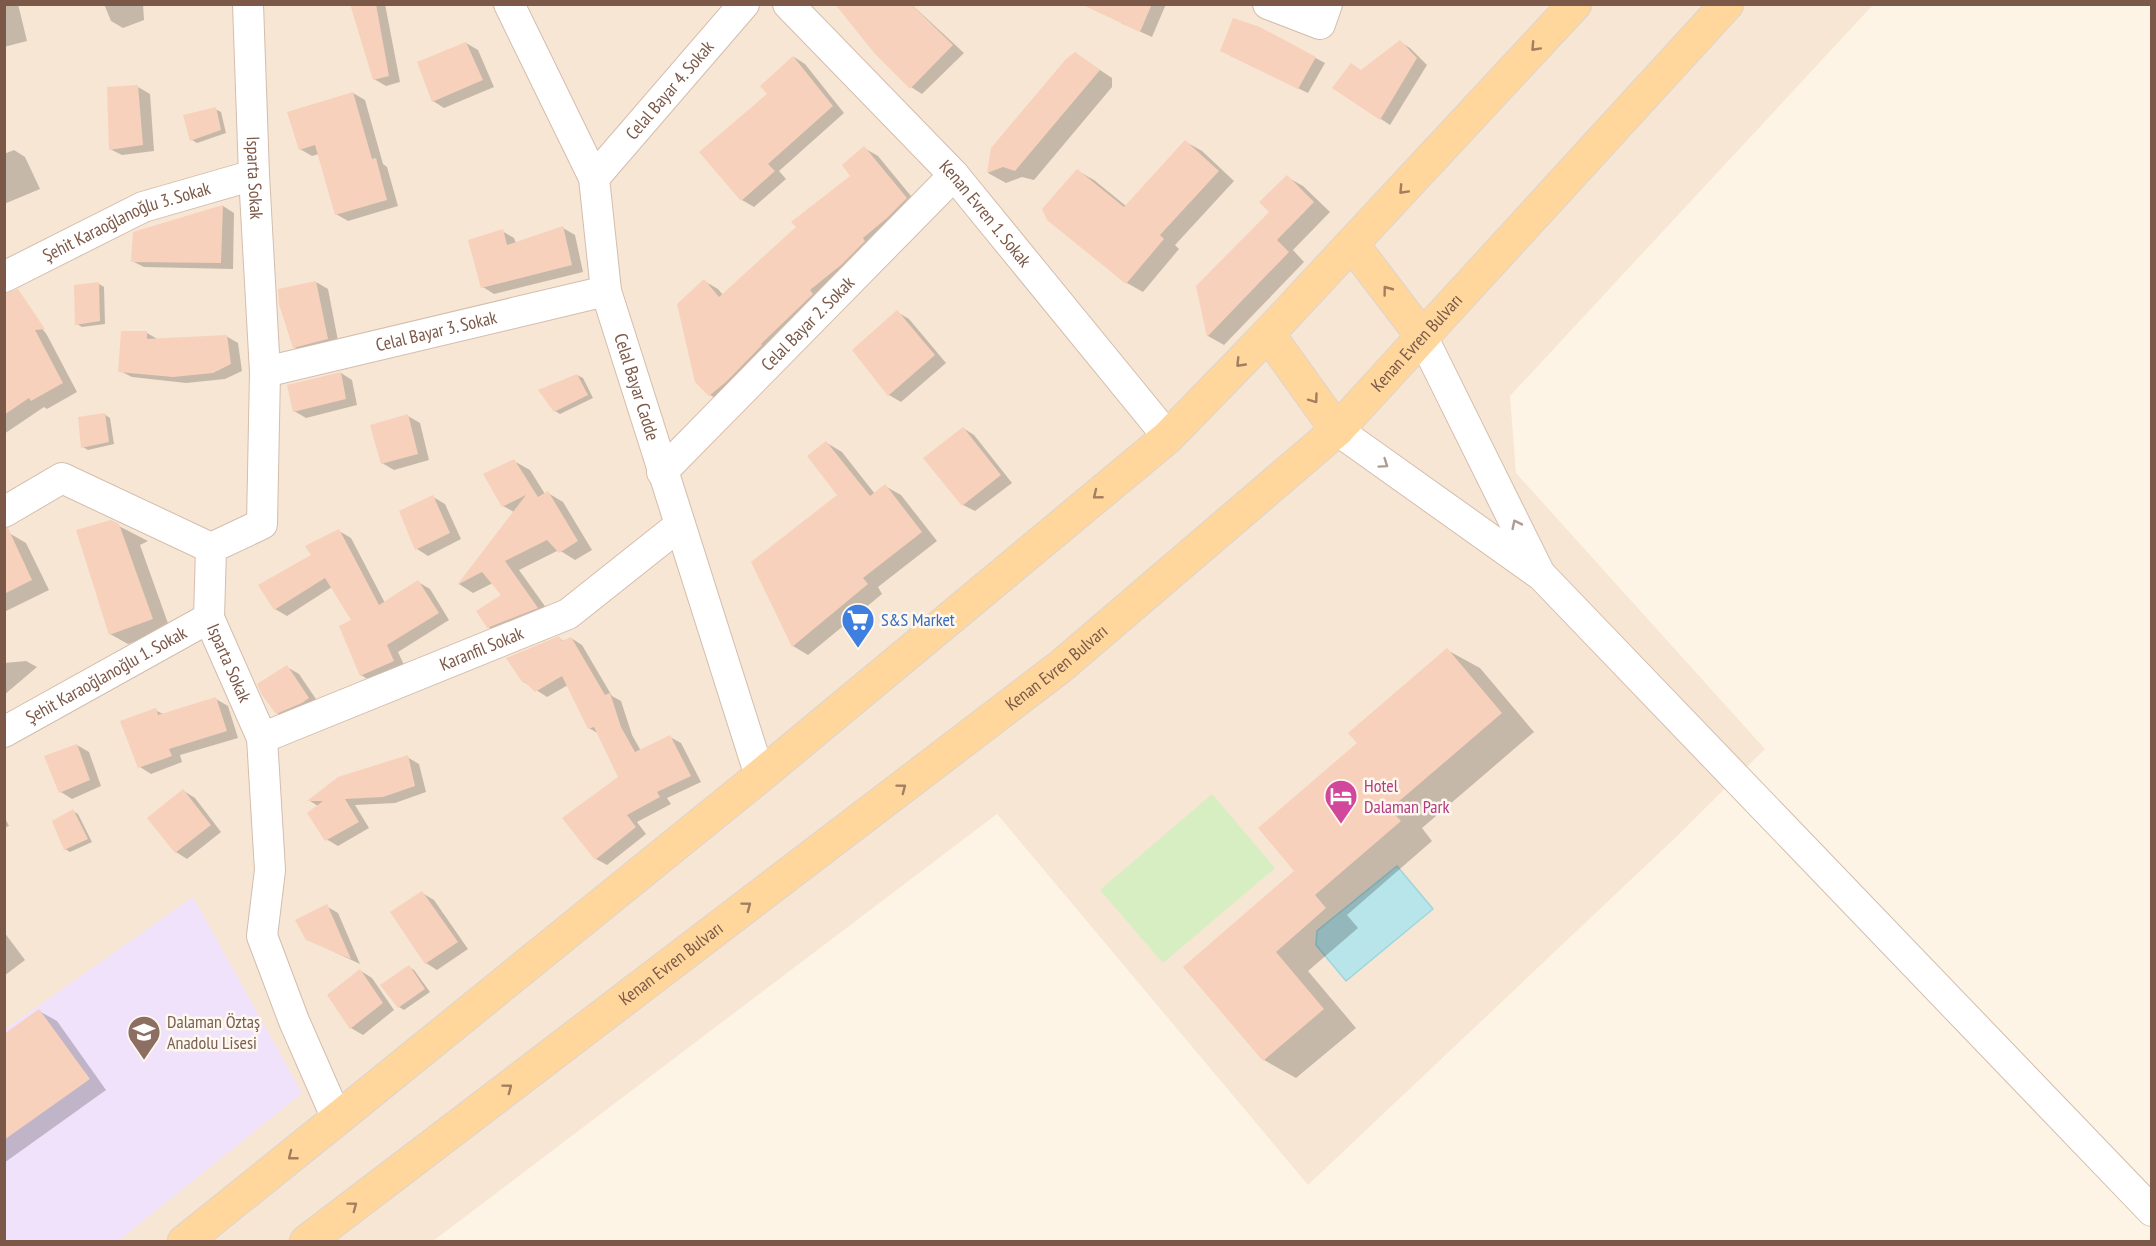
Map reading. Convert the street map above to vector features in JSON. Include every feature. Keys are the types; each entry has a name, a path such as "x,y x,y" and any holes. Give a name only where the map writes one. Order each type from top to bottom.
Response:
{"main road":[{"path":"184,1242 760,776 1168,437 1268,334 1575,4"},
{"name":"Kenan Evren Bulvarı","path":"306,1242 1060,667 1336,430 1727,4"},
{"path":"1352,244 1422,336"},
{"path":"1268,334 1336,430"}],"street":[{"name":"Isparta Sokak","path":"248,4 254,175 265,372 262,524 211,548 209,618 262,738 270,870 262,936 294,1021 338,1119"},
{"name":"Celal Bayar Cadde","path":"509,4 594,178 606,291 760,776"},
{"name":"Celal Bayar 4. Sokak","path":"594,178 744,4"},
{"name":"Kenan Evren 1. Sokak","path":"788,4 954,175 1168,437"},
{"path":"1268,4 1324,14"},
{"name":"Şehit Karaoğlanoğlu 3. Sokak","path":"4,278 143,207 254,175"},
{"name":"Celal Bayar 2. Sokak","path":"662,472 954,175"},
{"name":"Celal Bayar 3. Sokak","path":"265,372 606,291"},
{"path":"1422,336 1542,576"},
{"path":"1336,430 1542,576 2151,1211"},
{"path":"4,512 62,478 211,548"},
{"name":"Karanfil Sokak","path":"262,738 568,615 680,525"},
{"name":"Şehit Karaoğlanoğlu 1. Sokak","path":"4,732 209,618"}],"shaded area":[{"path":"5,5 1873,5 1510,396 1516,473 1765,749 1673,840 1308,1185 997,814 433,1241 5,1242"},
{"name":"Dalaman Öztaş Anadolu Lisesi","path":"193,897 302,1093 118,1241 5,1241 4,1030"}],"green space":[{"path":"1212,794 1275,868 1163,963 1100,890"}],"water":[{"path":"1397,866 1433,909 1346,981 1316,945 1317,931"}],"building":[{"path":"350,4 376,4 389,76 373,80"},
{"path":"835,4 911,4 953,45 910,89 875,54"},
{"path":"1081,4 1152,4 1140,32"},
{"path":"1233,18 1260,27 1316,57 1298,89 1220,51"},
{"path":"1400,40 1417,58 1380,120 1332,88 1351,63 1361,70"},
{"path":"466,42 483,80 432,102 417,62"},
{"path":"1075,52 1100,70 1015,171 1003,167 987,173 991,148 1066,59"},
{"path":"793,56 833,106 768,164 775,171 741,201 699,152 767,94 760,86"},
{"path":"138,85 143,145 109,150 107,87"},
{"path":"353,92 372,159 376,158 387,200 335,215 315,145 299,150 287,112"},
{"path":"216,107 221,130 190,141 183,115"},
{"path":"1185,140 1219,171 1160,235 1164,239 1126,284 1047,220 1042,209 1077,169 1124,207"},
{"path":"864,146 907,198 863,238 865,241 841,265 810,290 813,294 761,344 727,381 709,396 695,382 677,304 704,279 719,297 796,227 791,222 850,176 842,165"},
{"path":"1287,175 1314,202 1277,240 1289,252 1207,337 1196,286 1269,212 1259,202"},
{"path":"223,205 221,263 131,262 133,232"},
{"path":"563,226 572,265 481,288 468,240 503,229 507,245"},
{"path":"316,281 328,339 293,348 279,304 278,289"},
{"path":"99,282 100,321 75,325 74,285"},
{"path":"18,289 45,329 35,330 63,383 31,401 29,398 4,415 4,294"},
{"path":"897,310 935,355 888,396 852,350"},
{"path":"121,331 147,331 147,339 227,335 231,364 213,373 173,377 118,372"},
{"path":"341,372 346,399 293,412 287,385"},
{"path":"577,374 588,395 554,412 538,390"},
{"path":"105,413 109,442 81,448 78,417"},
{"path":"408,414 418,454 381,464 370,425"},
{"path":"963,427 1001,475 962,506 923,458"},
{"path":"826,441 870,496 885,484 922,532 863,578 868,584 792,647 751,562 837,495 807,456"},
{"path":"514,459 538,497 548,491 578,541 559,553 547,540 505,561 538,608 487,628 476,611 501,595 482,572 457,585 526,495 502,507 483,474"},
{"path":"433,495 450,533 415,550 399,511"},
{"path":"111,520 119,524 153,619 109,635 76,530"},
{"path":"8,528 32,580 4,594 4,529"},
{"path":"339,529 379,605 418,580 439,613 387,645 394,661 360,676 339,626 351,620 325,578 274,610 258,585 311,555 305,546"},
{"path":"559,636 562,641 571,637 605,695 610,693 621,727 635,752 670,735 691,776 657,792 660,797 627,815 636,827 595,860 562,818 618,777 594,727 588,729 562,676 535,692 525,682 523,683 506,658"},
{"path":"1447,648 1502,713 1390,809 1401,821 1315,895 1326,908 1276,952 1324,1009 1263,1061 1183,967 1294,871 1258,828 1357,743 1348,733"},
{"path":"287,665 309,698 276,714 257,684"},
{"path":"216,697 227,731 169,749 172,756 138,768 120,721 156,708 158,715"},
{"path":"77,744 90,780 59,793 44,756"},
{"path":"408,755 415,786 383,797 345,799 359,822 325,841 307,813 323,801 307,801 338,777"},
{"path":"183,789 211,825 175,853 147,818"},
{"path":"73,809 88,839 64,850 52,821"},
{"path":"422,891 458,942 425,964 390,912"},
{"path":"327,904 351,959 306,940 295,920"},
{"path":"409,965 425,989 398,1008 380,985"},
{"path":"360,969 383,1003 350,1029 327,995"},
{"path":"39,1009 90,1079 4,1140 4,1034"}],"place":[{"name":"S&S Market","path":"858,649"},
{"name":"Hotel Dalaman Park","path":"1341,825"},
{"name":"Dalaman Öztaş Anadolu Lisesi","path":"144,1061"}]}
